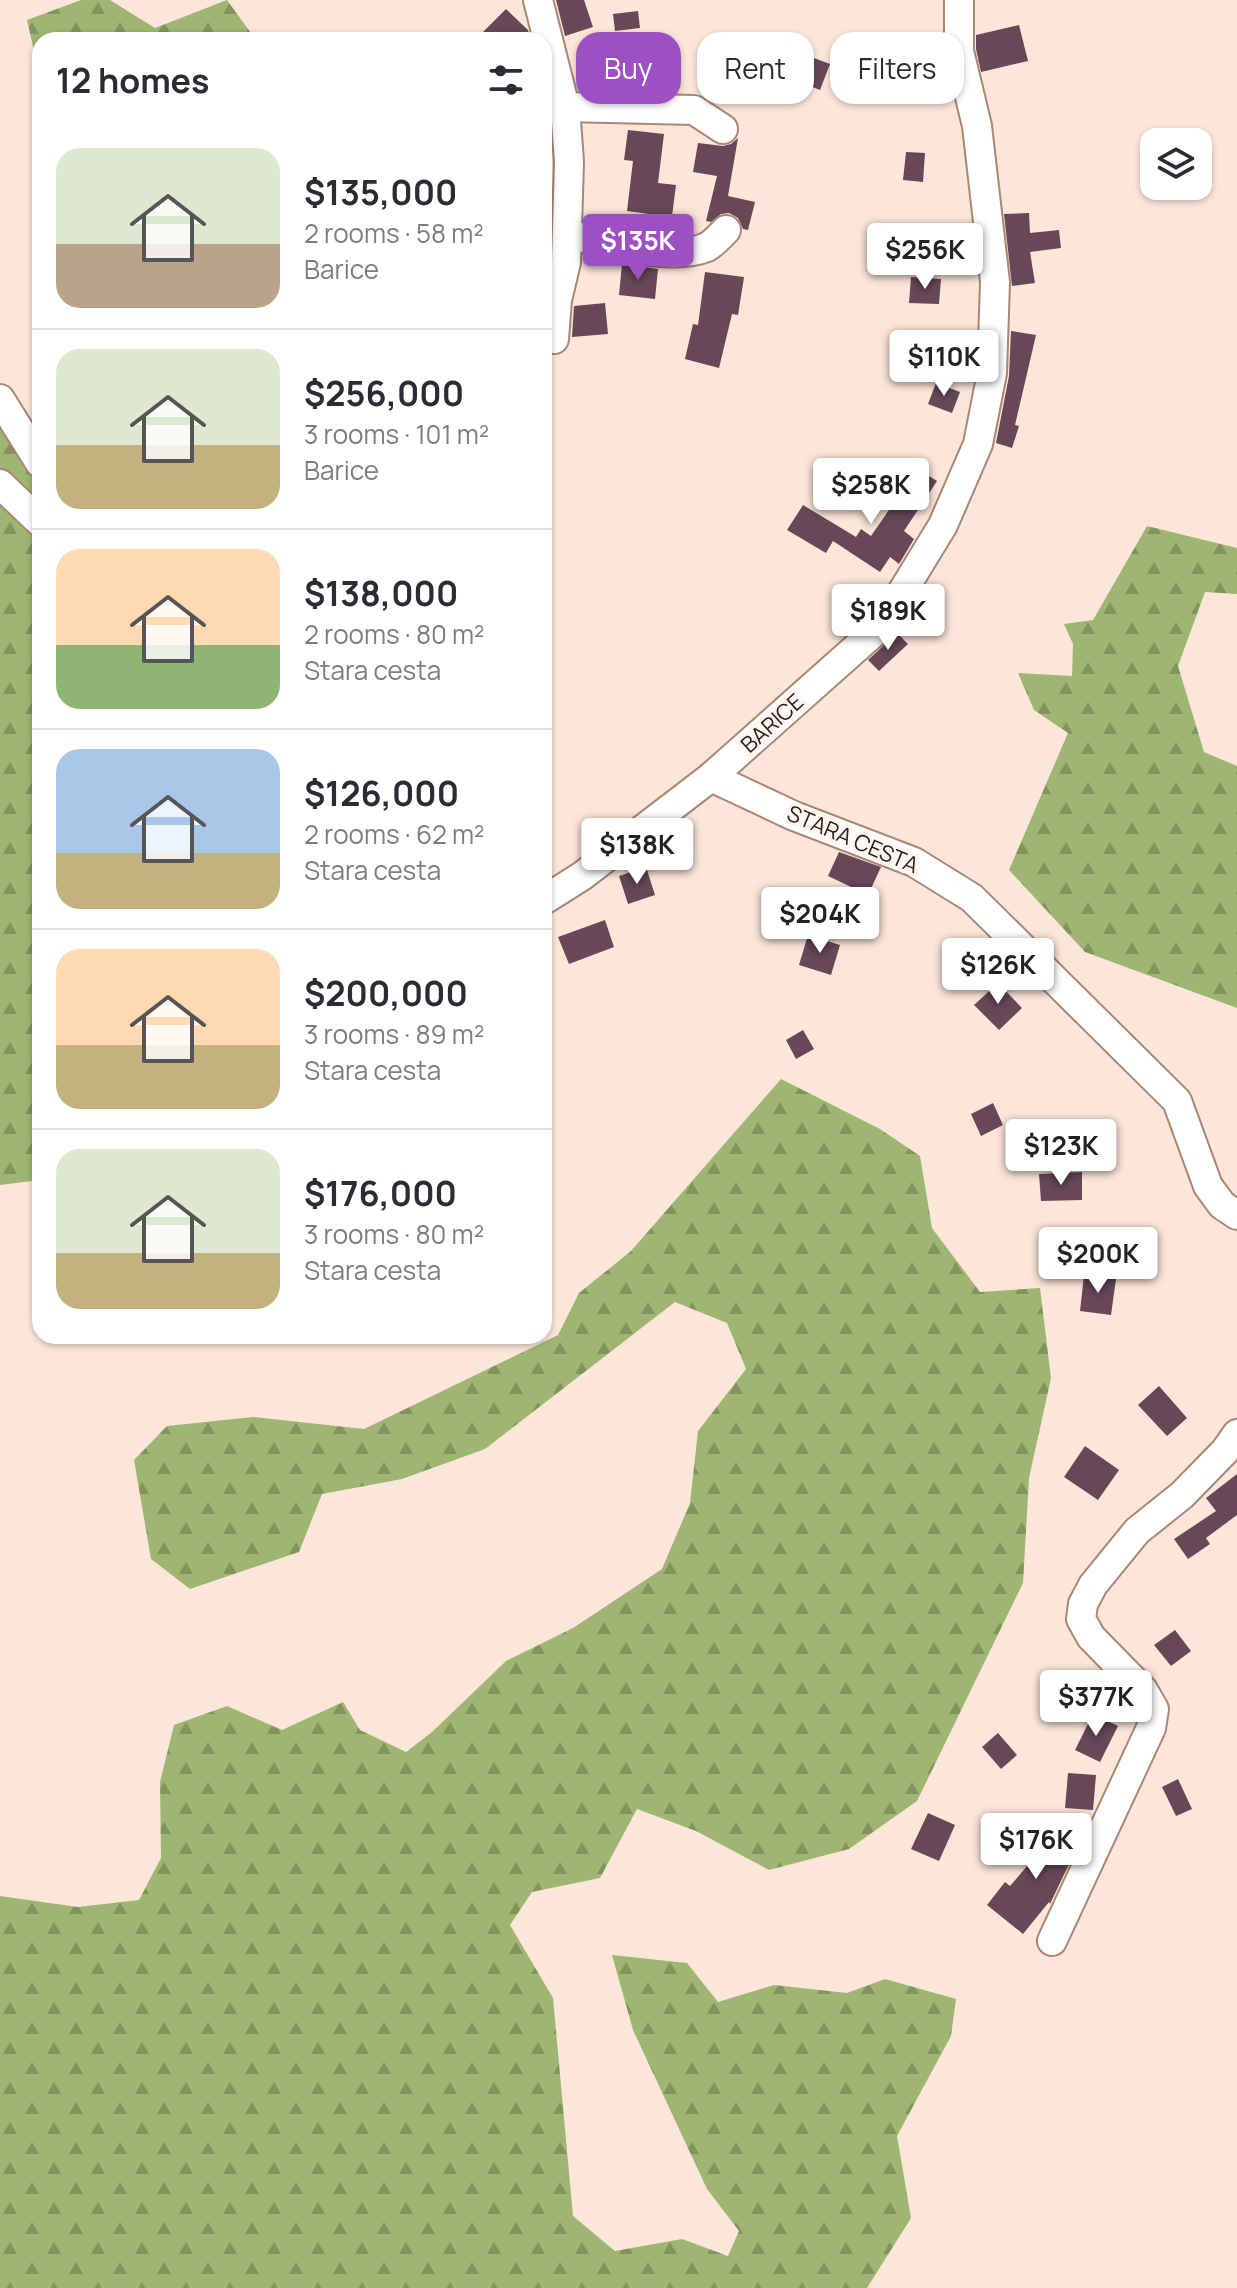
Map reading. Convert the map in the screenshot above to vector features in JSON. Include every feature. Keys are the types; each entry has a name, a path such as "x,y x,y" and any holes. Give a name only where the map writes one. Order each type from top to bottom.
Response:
{"street":[{"path":"538,0 546,32"},
{"name":"BARICE","path":"711,777 882,625 943,525 978,444 992,373 995,282 977,126 959,51 959,0"},
{"path":"552,55 565,107 569,162 566,262 557,300 554,339"},
{"path":"565,107 694,110 723,129"},
{"path":"568,234 625,248 688,252 710,246 726,230"},
{"path":"0,399 32,450"},
{"path":"0,484 32,514"},
{"path":"552,895 582,876 711,777"},
{"name":"STARA CESTA","path":"711,777 794,816 914,862 972,898 1177,1101 1208,1186 1222,1205 1237,1215"},
{"path":"1052,1941 1151,1728 1154,1709 1143,1690 1091,1637 1081,1619 1083,1604 1093,1585 1137,1531 1182,1495 1225,1451 1237,1434"}],"green space":[{"path":"81,0 110,0 155,28 227,0 250,32 32,32 32,42 27,20"},
{"path":"0,423 32,440 32,1181 0,1185"},
{"path":"1147,526 1237,548 1237,594 1205,592 1178,666 1204,752 1237,766 1237,1008 1085,952 1009,870 1068,733 1034,710 1018,673 1072,676 1073,644 1064,624 1093,620"},
{"path":"781,1079 880,1129 920,1156 932,1228 980,1292 1040,1288 1051,1378 1029,1478 1023,1583 917,1801 849,1849 769,1870 696,1831 637,1809 600,1878 532,1892 510,1925 553,1998 573,2216 615,2251 682,2239 728,2256 739,2231 707,2189 633,2030 612,1955 687,1963 718,2002 774,1985 847,1993 885,1979 956,1999 951,2036 897,2136 911,2218 867,2288 0,2288 0,1896 78,1907 139,1900 161,1858 160,1782 174,1725 227,1706 282,1730 343,1702 360,1730 406,1752 432,1732 506,1661 573,1628 662,1569 690,1503 698,1431 746,1369 727,1323 675,1302 485,1449 402,1479 322,1494 299,1552 190,1589 151,1559 134,1460 167,1426 253,1417 364,1429 539,1344 552,1344 552,1338 558,1335 579,1293 631,1251"}],"building":[{"path":"556,0 584,0 593,27 565,36"},
{"path":"506,9 529,32 483,32"},
{"path":"638,11 640,28 615,31 613,14"},
{"path":"1019,25 1028,61 981,72 976,35"},
{"path":"814,58 830,64 820,90 814,88"},
{"path":"628,130 664,134 658,183 676,185 671,224 655,223 656,215 627,211 633,161 624,160"},
{"path":"738,138 728,196 755,202 748,230 743,229 738,218 729,213 721,214 711,222 706,221 717,176 693,172 698,143 723,146"},
{"path":"906,152 925,153 923,182 903,180"},
{"path":"1029,213 1030,233 1059,230 1061,248 1030,252 1035,283 1012,286 1004,214"},
{"path":"622,264 658,269 655,299 619,295"},
{"path":"705,272 744,277 738,315 732,314 719,368 685,359 693,324 698,325"},
{"path":"911,277 941,279 939,304 909,303"},
{"path":"605,303 608,334 572,337 574,306"},
{"path":"1011,331 1036,335 1012,448 996,443 1009,376"},
{"path":"936,383 960,392 952,413 928,404"},
{"path":"913,466 937,481 904,531 914,539 899,564 890,557 880,572 833,541 826,553 787,530 803,505 856,537 861,529 871,536 902,491 899,489"},
{"path":"897,633 908,644 879,671 868,660"},
{"path":"839,852 881,867 868,895 828,876"},
{"path":"646,867 655,895 628,904 619,876"},
{"path":"605,920 614,947 569,964 558,937"},
{"path":"808,935 840,945 831,975 799,965"},
{"path":"998,983 1022,1008 999,1030 974,1005"},
{"path":"803,1030 814,1049 796,1059 786,1040"},
{"path":"993,1103 1003,1125 981,1136 971,1114"},
{"path":"1082,1172 1082,1200 1041,1201 1039,1174"},
{"path":"1084,1275 1116,1279 1111,1315 1080,1311"},
{"path":"1159,1386 1187,1418 1167,1436 1138,1405"},
{"path":"1085,1446 1119,1470 1098,1500 1064,1477"},
{"path":"1237,1474 1237,1515 1206,1538 1210,1544 1188,1559 1174,1539 1216,1511 1206,1498"},
{"path":"1175,1630 1191,1651 1171,1666 1154,1645"},
{"path":"1093,1714 1118,1726 1100,1762 1075,1750"},
{"path":"998,1733 1017,1755 1001,1769 982,1747"},
{"path":"1068,1773 1096,1775 1093,1810 1065,1808"},
{"path":"1178,1779 1192,1809 1176,1816 1162,1787"},
{"path":"928,1813 955,1825 939,1861 911,1849"},
{"path":"1049,1825 1081,1839 1050,1904 1023,1934 987,1905 1005,1882 1010,1886 1034,1858"}]}
